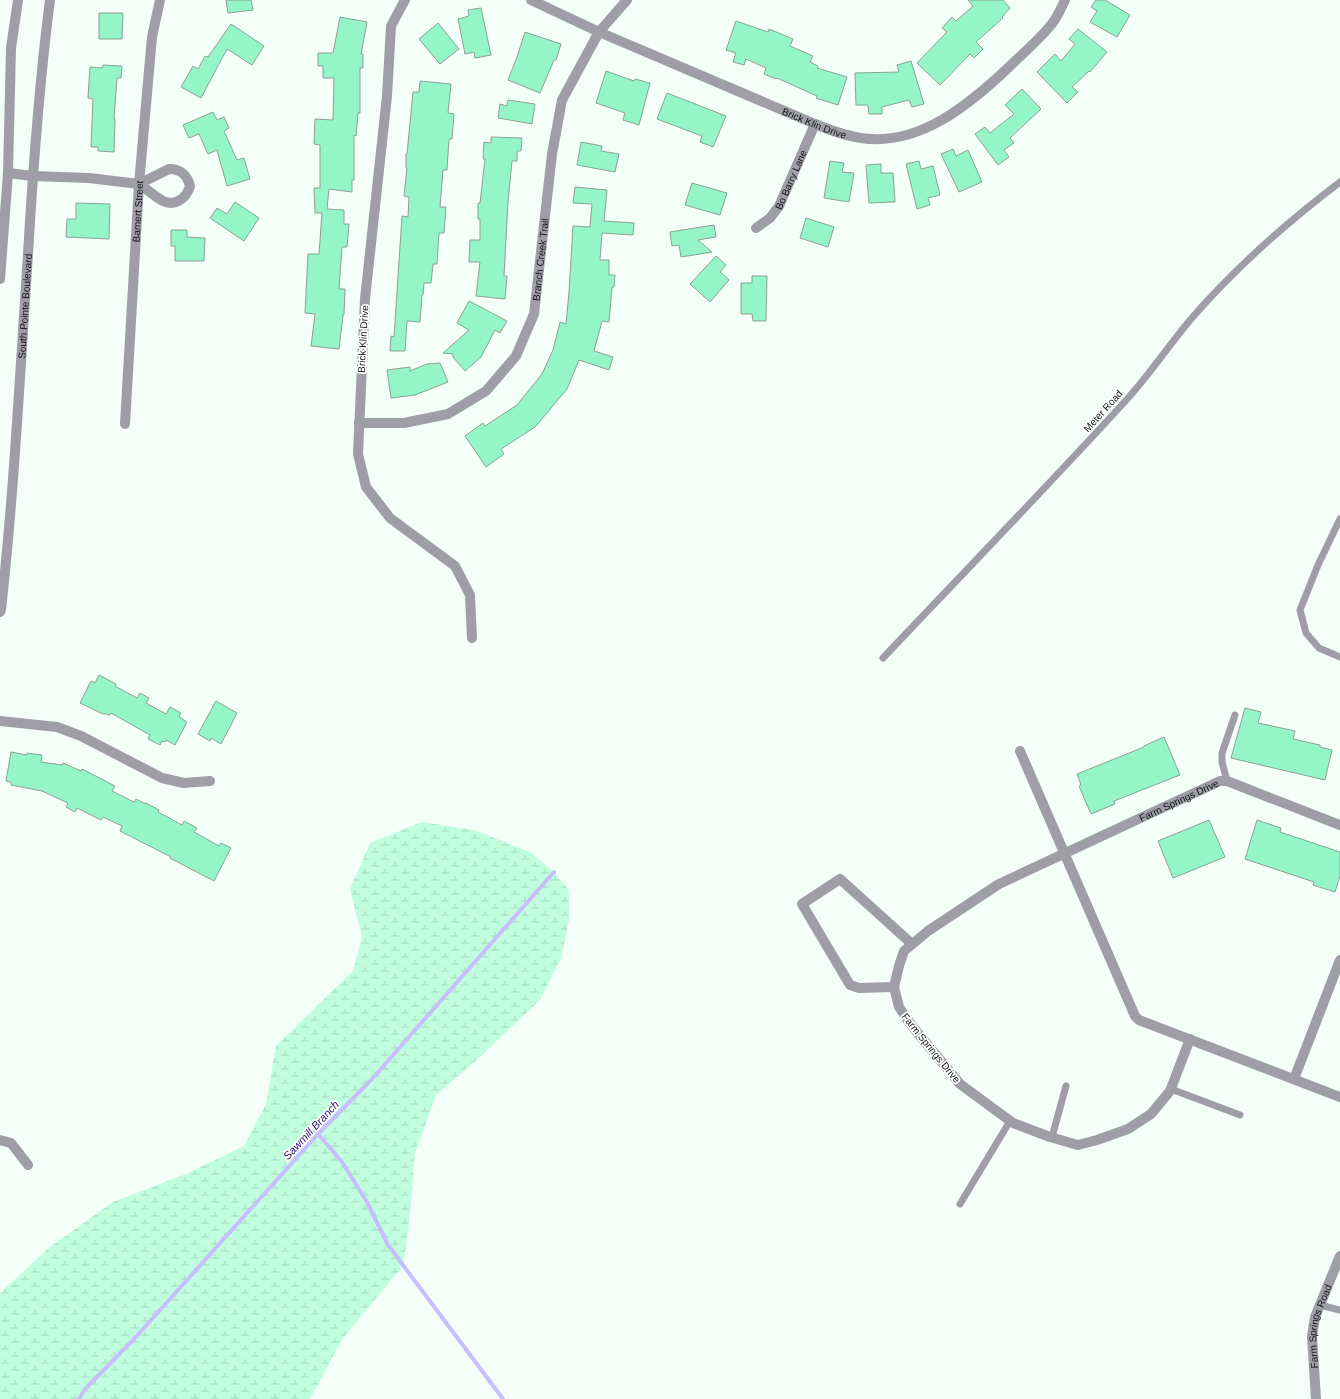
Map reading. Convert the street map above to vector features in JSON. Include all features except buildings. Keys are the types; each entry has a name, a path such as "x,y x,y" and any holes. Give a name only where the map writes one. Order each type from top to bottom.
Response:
{"street":[{"path":"0,279 11,48 18,0"},
{"name":"South Pointe Boulevard","path":"0,612 5,529 33,176 44,42 50,0"},
{"name":"Bamert Street","path":"124,424 139,184 152,37 160,0"},
{"name":"Brick Klin Drive","path":"405,0 391,26 387,96 365,299 358,454 366,487 390,518 455,566 470,596 472,638"},
{"name":"Brick Klin Drive","path":"531,0 599,32 834,132 862,138 889,138 916,133 941,122 989,86 1051,26 1065,0"},
{"name":"Branch Creek Trail","path":"359,423 404,423 448,414 486,391 516,356 534,314 552,154 562,100 599,32 627,0"},
{"name":"Bo Barry Lane","path":"756,228 770,218 779,206 815,124"},
{"path":"0,166 4,176"},
{"path":"4,176 89,178 139,184 164,201 170,203 181,200 189,191 190,186 186,175 176,169 164,171 139,184"},
{"path":"0,721 57,727 81,736 162,778 184,783 210,781"},
{"path":"1020,751 1135,1016 1139,1020 1340,1097"},
{"name":"Farm Springs Drive","path":"1190,1039 1171,1089 1151,1114 1128,1129 1078,1145 1013,1124 960,1084 912,1026 899,1007 894,987 904,951 928,930 999,884 1220,781 1227,781 1340,824"},
{"path":"894,987 859,988 850,985 802,904 840,879 912,944"},
{"path":"1294,1079 1338,972 1340,960"},
{"path":"0,1140 11,1143 28,1165"},
{"name":"Farm Springs Road","path":"1316,1399 1312,1336 1315,1317 1340,1256"}],"lane":[{"name":"Meter Road","path":"883,658 1078,452 1141,383 1166,350 1220,288 1279,230 1340,182"},
{"path":"1340,519 1318,565 1300,610 1306,633 1319,648 1340,657"},
{"path":"1227,781 1222,762 1222,753 1235,715"},
{"path":"1052,1137 1066,1086"},
{"path":"1171,1089 1240,1115"},
{"path":"960,1204 1010,1121"},
{"path":"1320,1305 1340,1310"}],"green space":[{"path":"422,822 474,830 530,852 554,872 569,890 569,920 561,958 540,1000 481,1056 436,1095 415,1153 409,1225 403,1266 343,1338 310,1399 0,1399 0,1293 50,1247 113,1202 186,1174 244,1146 266,1104 276,1046 353,971 362,937 350,889 370,843"}],"waterway":[{"name":"Sawmill Branch","path":"79,1399 85,1389 134,1339 318,1134 372,1079 554,872"},
{"path":"318,1134 342,1162 367,1202 388,1245 503,1399"}]}
